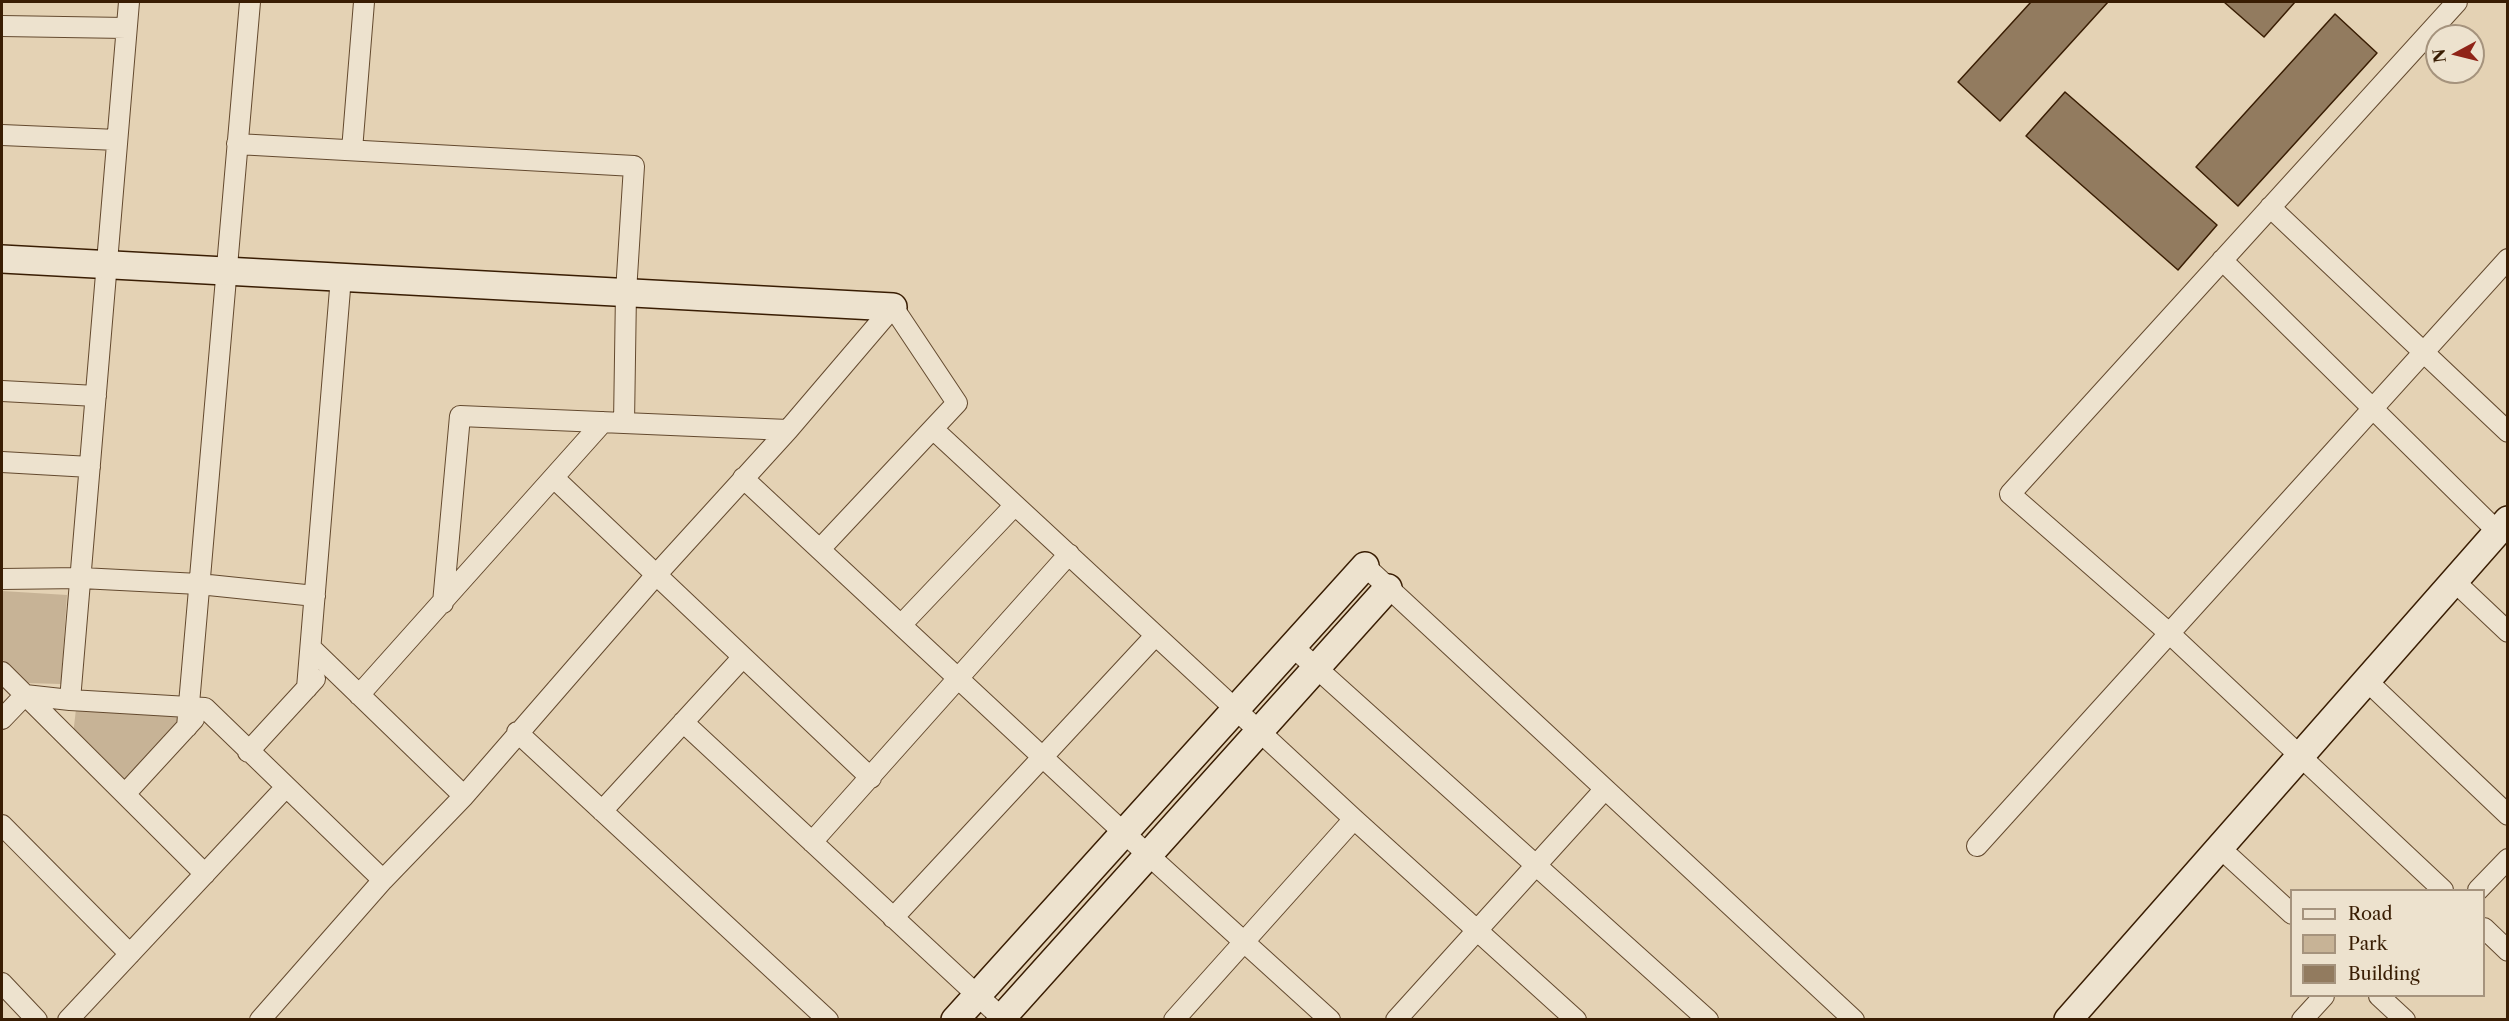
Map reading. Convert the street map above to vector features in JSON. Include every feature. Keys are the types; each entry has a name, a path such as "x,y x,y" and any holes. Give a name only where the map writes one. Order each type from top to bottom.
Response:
{"street":[{"path":"70,700 129,2"},
{"path":"125,794 187,727 197,707 199,584 250,2"},
{"path":"352,150 364,2"},
{"path":"2441,889 2169,633 2010,494 2457,2"},
{"path":"2,26 126,28"},
{"path":"2,135 117,140"},
{"path":"237,144 634,166 626,292 624,423"},
{"path":"2270,207 2508,432"},
{"path":"2,258 893,307"},
{"path":"1977,846 2508,259"},
{"path":"2068,1020 2503,526 2372,408 2222,260"},
{"path":"307,688 341,277"},
{"path":"820,549 957,403 893,307"},
{"path":"260,1020 383,880 464,796 656,574 788,430 893,307"},
{"path":"2,391 96,396"},
{"path":"443,603 460,416 788,430"},
{"path":"359,695 603,422"},
{"path":"933,429 1234,709 1574,1019"},
{"path":"2,462 90,467"},
{"path":"554,478 871,778"},
{"path":"743,478 1123,832 1330,1020"},
{"path":"902,625 1016,505"},
{"path":"812,842 1068,555"},
{"path":"955,1020 1365,566 1854,1020"},
{"path":"2,579 81,578 199,584 315,596"},
{"path":"2454,581 2508,632"},
{"path":"683,722 1002,1019 1388,588"},
{"path":"893,918 1155,636"},
{"path":"1292,646 1708,1020"},
{"path":"310,648 464,796"},
{"path":"602,811 743,657"},
{"path":"248,752 328,665"},
{"path":"2,672 205,874"},
{"path":"2366,680 2508,815"},
{"path":"25,695 70,700 197,707 286,787 383,880"},
{"path":"2,719 25,695"},
{"path":"518,732 828,1020"},
{"path":"68,1020 286,787"},
{"path":"1396,1020 1605,789"},
{"path":"1174,1020 1354,819"},
{"path":"2,825 130,954"},
{"path":"2219,847 2290,912"},
{"path":"2480,889 2508,859"},
{"path":"2485,929 2508,951"},
{"path":"2,983 37,1020"},
{"path":"2302,1020 2323,997"},
{"path":"2380,997 2405,1020"}],"green space":[{"path":"2,591 67,595 61,684 25,683 2,659"},
{"path":"76,709 178,714 178,726 122,783 73,735"}],"building":[{"path":"2031,2 2108,2 2000,121 1958,82"},
{"path":"2224,2 2295,2 2264,37"},
{"path":"2335,14 2377,53 2238,206 2196,167"},
{"path":"2065,92 2217,225 2178,270 2026,136"}]}
